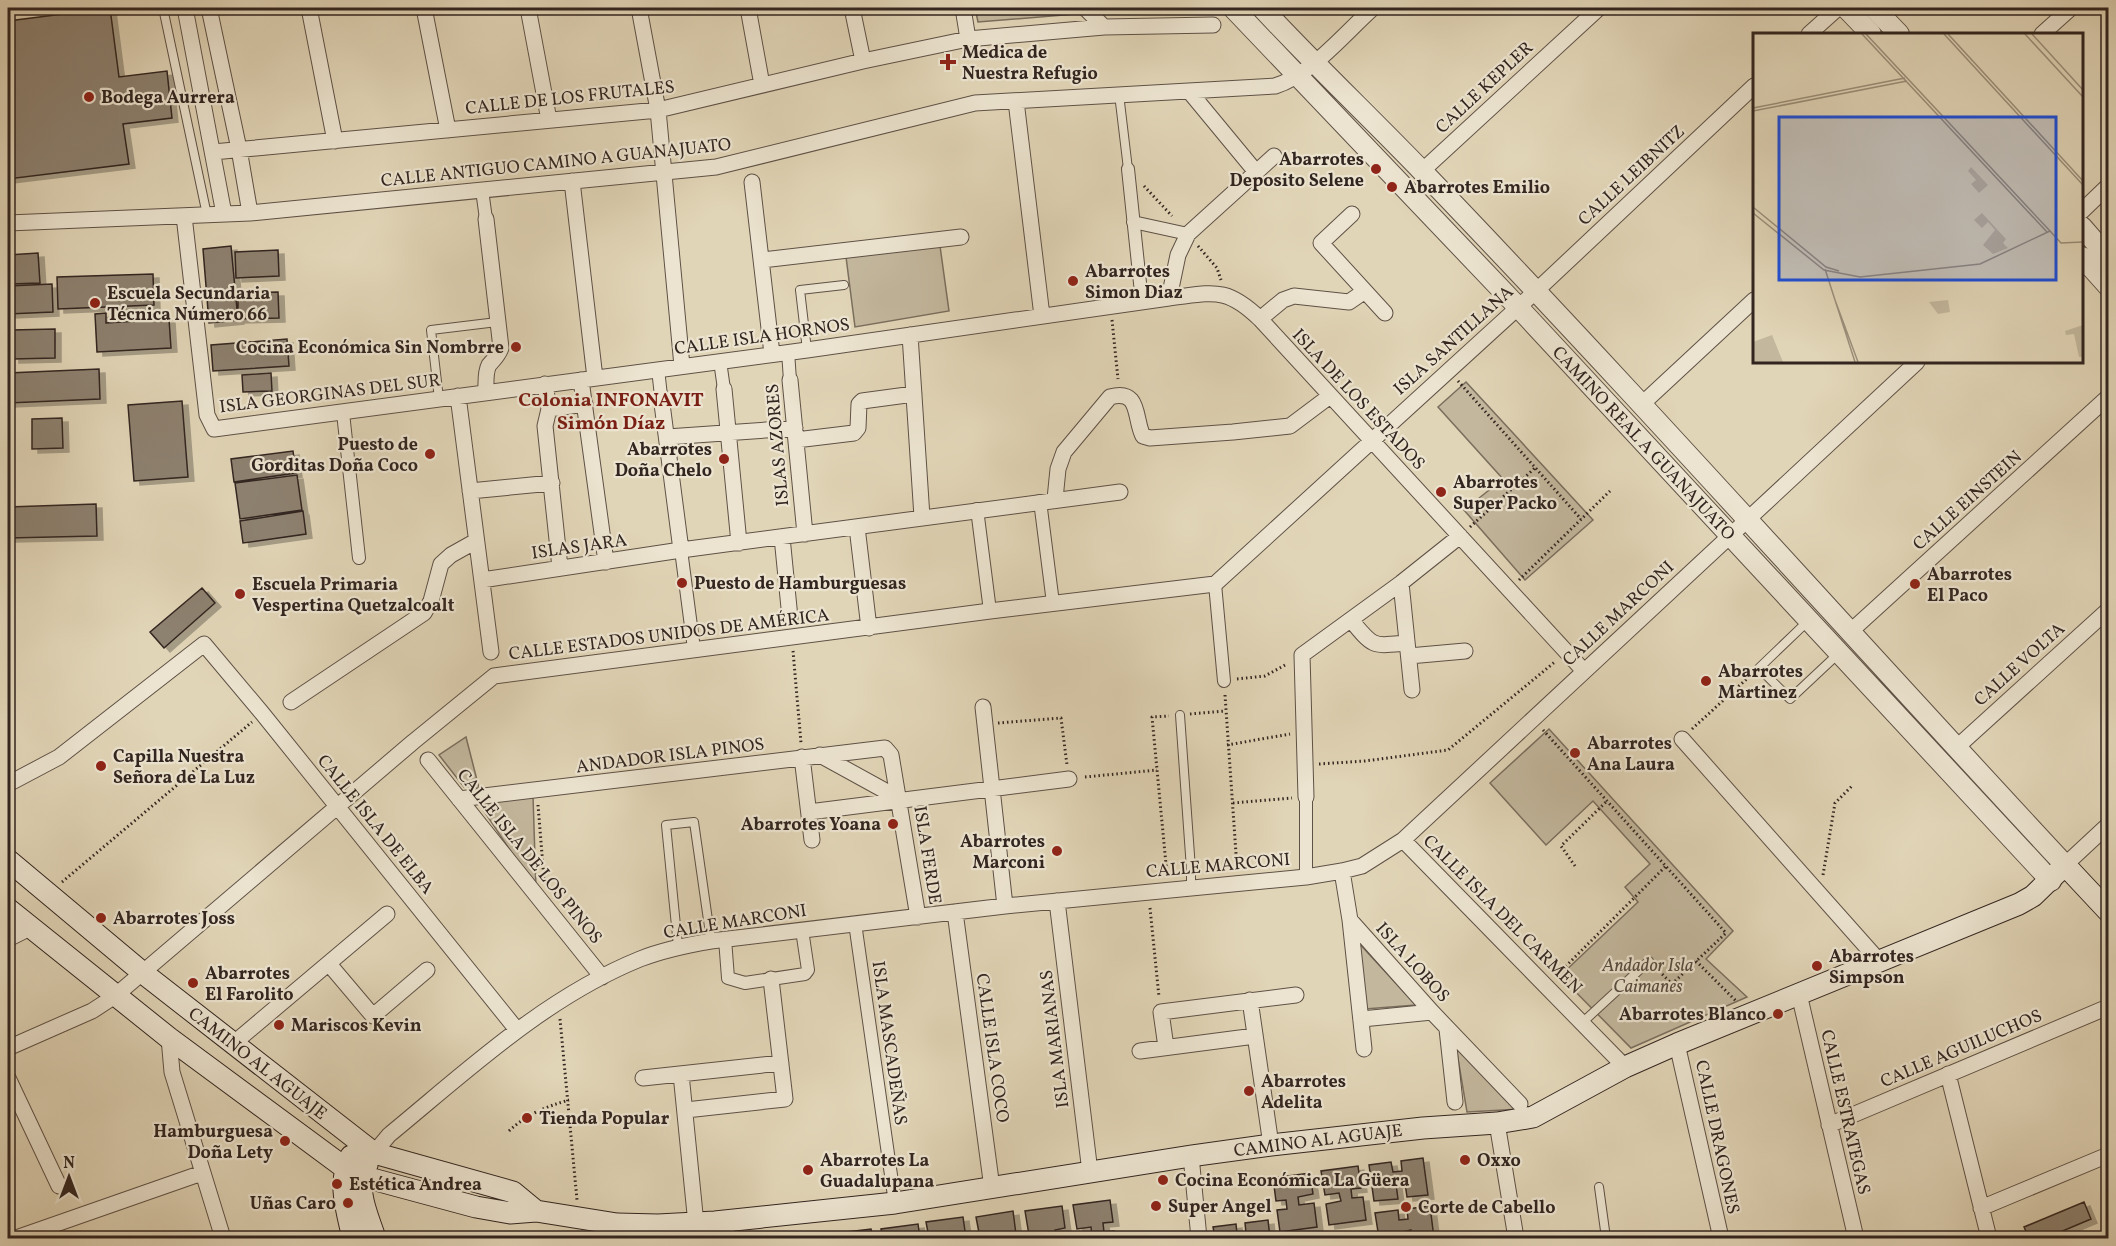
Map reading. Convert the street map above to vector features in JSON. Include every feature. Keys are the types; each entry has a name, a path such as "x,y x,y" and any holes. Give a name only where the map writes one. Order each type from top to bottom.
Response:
{"main road":[{"name":"CAMINO AL AGUAJE","path":"8,860 143,973 366,1148 513,1192 536,1211"},
{"path":"2058,873 2083,882 2109,911"},
{"name":"CAMINO AL AGUAJE","path":"8,909 169,1038 353,1172 476,1207 510,1213 536,1211 665,1232 706,1223 895,1203 1271,1145 1424,1128 1497,1123 1533,1117 1625,1067 1677,1044 2019,904 2033,896 2058,873"},
{"path":"353,1239 344,1191 366,1148"},
{"path":"353,1172 375,1239"}],"street":[{"path":"185,8 224,214"},
{"path":"209,8 250,213"},
{"path":"309,8 335,141"},
{"path":"424,8 448,130"},
{"path":"528,8 549,120"},
{"path":"639,8 658,110 682,366"},
{"path":"748,8 762,85"},
{"path":"852,8 863,61"},
{"path":"963,8 968,39"},
{"path":"1085,8 1104,27"},
{"name":"CAMINO REAL A GUANAJUATO","path":"1233,8 1518,307 1839,652 2058,873"},
{"name":"CAMINO REAL A GUANAJUATO","path":"1262,8 1422,171 1851,631 1956,748 2058,873"},
{"name":"CALLE ANTIGUO CAMINO A GUANAJUATO","path":"8,223 250,213 716,167 975,103 1275,86 1287,82 1314,63 1373,8"},
{"name":"CALLE KEPLER","path":"1422,171 1599,8"},
{"path":"1810,33 1838,8"},
{"path":"1846,8 1870,33"},
{"path":"1874,8 1898,33"},
{"path":"2043,33 2072,8"},
{"name":"CALLE DE LOS FRUTALES","path":"213,152 658,110 863,61 968,39 1104,27 1213,25"},
{"name":"CALLE LEIBNITZ","path":"1535,292 1753,88"},
{"path":"1189,91 1256,172"},
{"path":"1016,101 1042,316 1169,298 1205,294 1226,295"},
{"path":"1169,298 1178,255 1188,234 1274,156"},
{"path":"1128,169 1142,302"},
{"path":"572,181 588,379 585,404 606,562"},
{"path":"752,182 772,354"},
{"path":"2083,210 2109,186"},
{"path":"482,190 501,348 498,356 489,365 486,392"},
{"path":"1352,214 1320,243 1385,313"},
{"name":"ISLA GEORGINAS DEL SUR","path":"184,216 207,415 214,429 486,392"},
{"path":"1133,222 1188,234"},
{"path":"2083,228 2109,257"},
{"path":"762,260 961,237"},
{"path":"2083,258 2109,286"},
{"path":"1260,319 1283,300 1294,296 1349,302 1365,291"},
{"name":"ISLA SANTILLANA","path":"1371,442 1535,292"},
{"name":"ISLA DE LOS ESTADOS","path":"1226,295 1243,303 1260,319 1584,671"},
{"path":"1641,405 1753,302"},
{"name":"CALLE ISLA HORNOS","path":"486,392 807,350 1042,316"},
{"path":"910,335 922,517"},
{"name":"ISLAS AZORES","path":"788,352 805,534"},
{"path":"720,361 739,543"},
{"name":"CALLE MARCONI","path":"366,1148 389,1135 517,1029 558,1002 640,959 678,946 1005,906 1306,877 1362,866 1403,840 1916,363"},
{"path":"658,369 694,649"},
{"path":"545,384 549,409 545,426 560,568"},
{"path":"667,436 728,433 854,433 858,428 859,404 862,400 914,394"},
{"path":"458,396 491,652"},
{"path":"1053,603 1047,500 1064,452 1110,397 1120,396 1135,403 1139,429 1143,436 1150,438 1290,426 1330,396"},
{"name":"CALLE EINSTEIN","path":"1851,631 2109,397"},
{"path":"549,409 585,404"},
{"path":"344,412 359,558"},
{"path":"1224,681 1215,584 1371,442"},
{"path":"470,491 552,483"},
{"name":"ISLAS JARA","path":"482,580 977,509 1120,492"},
{"path":"977,509 990,611"},
{"path":"857,527 869,628"},
{"path":"1306,877 1302,655 1401,583 1460,536"},
{"path":"782,537 792,637"},
{"path":"291,702 424,613 431,602 441,564 451,555 476,541"},
{"path":"1401,583 1412,690"},
{"name":"CALLE ESTADOS UNIDOS DE AMÉRICA","path":"8,1048 92,1011 115,996 495,676 1215,584"},
{"name":"CALLE VOLTA","path":"1956,748 2109,610"},
{"path":"1351,620 1369,642 1377,645 1408,649 1465,651"},
{"name":"CALLE ISLA DE ELBA","path":"8,784 59,757 204,644 517,1029"},
{"path":"983,707 1005,906"},
{"path":"1682,739 1879,961"},
{"name":"ANDADOR ISLA PINOS","path":"459,799 885,748"},
{"name":"ISLA FERDE","path":"885,748 891,755 900,799 918,917"},
{"path":"820,755 900,799"},
{"path":"802,758 812,840"},
{"name":"CALLE ISLA DE LOS PINOS","path":"428,760 602,977"},
{"path":"808,812 1069,779"},
{"path":"2058,873 2109,825"},
{"name":"CALLE ISLA DEL CARMEN","path":"1403,840 1625,1067"},
{"name":"ISLA LOBOS","path":"1342,871 1350,920 1364,1049"},
{"name":"ISLA MARIANAS","path":"1057,901 1090,1172"},
{"name":"CALLE ISLA COCO","path":"955,912 992,1188"},
{"path":"234,1043 387,914"},
{"name":"ISLA LOBOS","path":"1350,920 1431,1012 1520,1104"},
{"name":"ISLA MASCADEÑAS","path":"855,923 895,1203"},
{"path":"8,939 30,928"},
{"path":"718,940 728,978 745,983 805,974 808,970 802,930"},
{"path":"329,964 373,1016 427,970"},
{"path":"686,1110 785,1099 771,979"},
{"name":"CALLE ESTRATEGAS","path":"1799,994 1856,1239"},
{"path":"1166,1047 1161,1012 1296,995"},
{"path":"1250,1000 1271,1145"},
{"name":"CALLE AGUILUCHOS","path":"1828,1125 2109,1007"},
{"path":"1362,1019 1431,1012"},
{"name":"ISLA LOBOS","path":"1447,1029 1455,1102"},
{"path":"1140,1051 1255,1036"},
{"path":"169,1038 172,1072 223,1239"},
{"name":"CALLE DRAGONES","path":"1677,1044 1721,1239"},
{"path":"644,1078 781,1063"},
{"path":"681,1074 706,1223 731,1239"},
{"path":"1948,1074 1989,1239"},
{"path":"8,1078 59,1186"},
{"path":"1497,1123 1516,1239"},
{"path":"1981,1208 2109,1155"},
{"path":"1191,1156 1199,1239"},
{"path":"16,1239 202,1173"}],"lane":[{"path":"163,8 207,215"},
{"path":"1119,94 1128,169"},
{"path":"807,350 800,290 844,285"},
{"path":"439,399 430,330 497,322"},
{"path":"1809,620 1759,668 1790,699 1839,652"},
{"path":"1180,715 1191,887"},
{"path":"678,946 666,825 694,822 718,940"},
{"path":"1583,1022 1649,961"},
{"path":"1599,1187 1606,1239"}],"path":[{"path":"1128,169 1217,268 1226,295"},
{"path":"1111,306 1120,396"},
{"path":"1448,371 1581,519"},
{"path":"1460,536 1536,467"},
{"path":"1509,590 1610,491"},
{"path":"792,637 802,758"},
{"path":"1305,765 1448,750 1566,652"},
{"path":"1239,884 1224,681 1265,676 1302,655"},
{"path":"1682,739 1759,668"},
{"path":"48,895 262,713"},
{"path":"1152,717 1169,889"},
{"path":"985,724 1061,718 1069,779 1157,770"},
{"path":"1534,720 1726,933 1672,984 1649,961"},
{"path":"1227,745 1304,732"},
{"path":"1820,894 1835,803 1852,786"},
{"path":"537,791 547,909"},
{"path":"1232,804 1306,797"},
{"path":"1575,866 1561,846 1607,801"},
{"path":"1546,986 1665,866"},
{"path":"1148,891 1161,1012"},
{"path":"1696,961 1739,1004"},
{"path":"558,1002 579,1218"},
{"path":"509,1131 534,1112 569,1100"}],"green space":[{"path":"975,8 1071,8 1077,14 978,22"},
{"path":"940,246 949,311 855,327 846,257"},
{"path":"1466,382 1593,520 1525,580 1464,510 1503,479 1438,407"},
{"name":"Andador Isla Caimanes","path":"1549,729 1733,931 1706,959 1747,997 1631,1048 1560,976 1638,902 1625,887 1650,864 1593,801 1546,845 1490,783"},
{"path":"466,737 479,788 464,787 439,755"},
{"path":"533,796 536,889 478,802"},
{"path":"1355,939 1416,1005 1365,1009"},
{"path":"1456,1047 1521,1109 1467,1112"}],"building":[{"name":"Bodega Aurrera","path":"110,8 119,77 167,71 172,118 123,124 129,164 8,179 8,21"},
{"path":"231,246 238,320 209,323 203,249"},
{"path":"278,250 279,276 236,278 235,252"},
{"path":"38,253 40,283 9,284 8,255"},
{"path":"153,274 154,305 58,309 57,277"},
{"path":"52,284 53,312 8,314 8,286"},
{"path":"278,292 279,318 238,319 238,293"},
{"path":"106,313 106,323 169,319 171,348 97,352 95,314"},
{"path":"55,329 55,358 13,359 12,330"},
{"path":"287,339 289,366 213,371 211,345"},
{"path":"99,369 100,399 8,403 8,373"},
{"path":"271,373 272,391 243,392 242,375"},
{"path":"182,401 188,477 134,481 128,405"},
{"path":"62,418 63,448 32,449 32,419"},
{"path":"293,451 296,473 234,482 231,459"},
{"path":"297,475 302,510 240,519 235,483"},
{"path":"96,504 97,536 8,538 8,507"},
{"path":"303,511 306,534 243,543 240,521"},
{"path":"202,588 215,603 164,648 150,632"},
{"path":"1423,1158 1428,1195 1407,1197 1405,1183 1396,1184 1398,1199 1374,1201 1369,1165 1391,1162 1393,1172 1402,1171 1401,1161"},
{"path":"1358,1166 1361,1188 1351,1189 1352,1198 1363,1197 1366,1220 1329,1225 1326,1204 1341,1201 1339,1193 1325,1195 1321,1171"},
{"path":"1310,1173 1313,1194 1298,1197 1299,1205 1314,1203 1317,1227 1280,1232 1277,1210 1287,1209 1286,1200 1276,1201 1273,1178"},
{"path":"1110,1200 1113,1222 1103,1223 1104,1232 1114,1231 1115,1238 1078,1238 1092,1236 1091,1227 1077,1229 1073,1205"},
{"path":"2084,1202 2091,1219 2046,1238 2029,1238 2024,1227"},
{"path":"1062,1206 1065,1228 1055,1230 1056,1238 1044,1238 1043,1233 1029,1235 1025,1211"},
{"path":"1430,1206 1434,1238 1412,1238 1411,1230 1403,1232 1404,1238 1379,1238 1375,1213 1398,1210 1399,1220 1408,1219 1407,1209"},
{"path":"1013,1211 1016,1234 1006,1235 1007,1238 980,1238 976,1217"},
{"path":"963,1217 966,1238 929,1238 926,1222"},
{"path":"1268,1220 1270,1238 1215,1238 1213,1227 1236,1224 1237,1234 1246,1233 1245,1223"},
{"path":"918,1224 920,1238 882,1238 881,1229"},
{"path":"871,1229 873,1238 848,1238 847,1232"},
{"path":"1183,1232 1184,1238 1160,1238 1160,1234"},
{"path":"838,1233 839,1238 817,1238 817,1236"},
{"path":"1151,1235 1151,1238 1128,1238"}],"place":[{"name":"Medica de Nuestra Refugio","path":"948,62"},
{"name":"Bodega Aurrera","path":"89,97"},
{"name":"Abarrotes Deposito Selene","path":"1376,169"},
{"name":"Abarrotes Emilio","path":"1392,187"},
{"name":"Abarrotes Simon Diaz","path":"1073,281"},
{"name":"Escuela Secundaria Técnica Número 66","path":"95,303"},
{"name":"Cocina Económica Sin Nombrre","path":"516,347"},
{"name":"Puesto de Gorditas Doña Coco","path":"430,454"},
{"name":"Abarrotes Doña Chelo","path":"724,459"},
{"name":"Abarrotes Super Packo","path":"1441,492"},
{"name":"Puesto de Hamburguesas","path":"682,583"},
{"name":"Abarrotes El Paco","path":"1915,584"},
{"name":"Escuela Primaria Vespertina Quetzalcoalt","path":"240,594"},
{"name":"Abarrotes Martinez","path":"1706,681"},
{"name":"Abarrotes Ana Laura","path":"1575,753"},
{"name":"Capilla Nuestra Señora de La Luz","path":"101,766"},
{"name":"Abarrotes Yoana","path":"893,824"},
{"name":"Abarrotes Marconi","path":"1057,851"},
{"name":"Abarrotes Joss","path":"101,918"},
{"name":"Abarrotes Simpson","path":"1817,966"},
{"name":"Abarrotes El Farolito","path":"193,983"},
{"name":"Abarrotes Blanco","path":"1778,1014"},
{"name":"Mariscos Kevin","path":"279,1025"},
{"name":"Abarrotes Adelita","path":"1249,1091"},
{"name":"Tienda Popular","path":"527,1118"},
{"name":"Hamburguesa Doña Lety","path":"285,1141"},
{"name":"Oxxo","path":"1465,1160"},
{"name":"Abarrotes La Guadalupana","path":"808,1170"},
{"name":"Cocina Económica La Güera","path":"1163,1180"},
{"name":"Estética Andrea","path":"337,1184"},
{"name":"Uñas Caro","path":"348,1203"},
{"name":"Super Angel","path":"1156,1206"},
{"name":"Corte de Cabello","path":"1406,1207"}],"district":[{"name":"Colonia INFONAVIT Simón Díaz","path":"611,410"}]}
